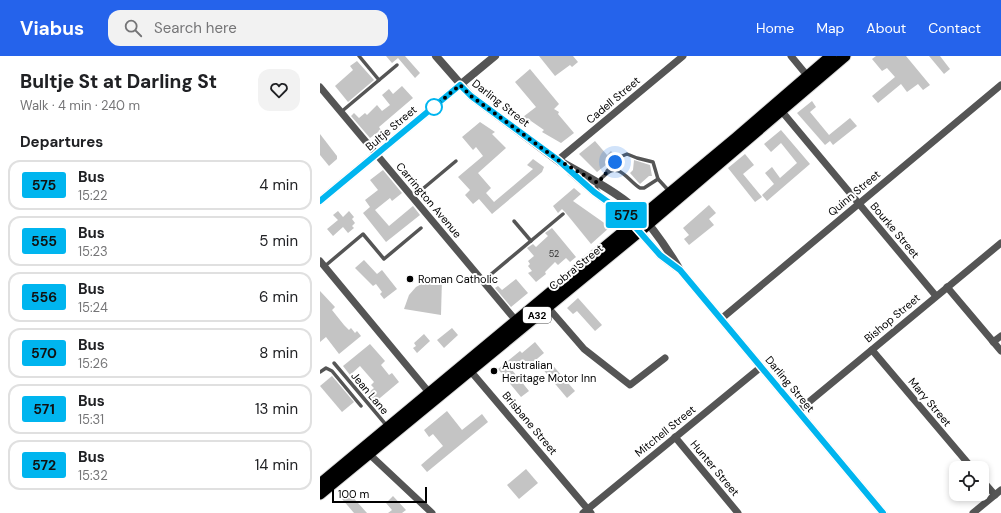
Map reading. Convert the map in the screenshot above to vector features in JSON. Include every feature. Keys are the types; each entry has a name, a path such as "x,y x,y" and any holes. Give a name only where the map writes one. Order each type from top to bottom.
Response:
{"highway":[{"name":"Cobra Street","path":"320,484 366,451 432,396 470,370 519,324 778,107 810,79 831,56"},
{"name":"Cobra Street","path":"810,79 845,56"},
{"name":"Cobra Street","path":"640,223 669,192 778,107"},
{"name":"Cobra Street","path":"432,396 445,378 519,324"},
{"name":"Cobra Street","path":"320,494 366,451"}],"street":[{"name":"Darling Street","path":"436,56 471,96 558,160 594,192 640,223"},
{"name":"Bultje Street","path":"320,201 495,56"},
{"name":"Cadell Street","path":"558,160 683,56"},
{"path":"791,56 810,79"},
{"name":"Quinn Street","path":"721,319 1001,85"},
{"name":"Carrington Avenue","path":"320,87 519,324"},
{"name":"Bourke Street","path":"778,107 936,296"},
{"name":"Darling Street","path":"558,160 598,183 633,207 640,223 660,255 680,270 883,513"},
{"name":"Bishop Street","path":"798,411 1001,243"},
{"path":"322,264 432,396"},
{"path":"947,287 1001,351"},
{"path":"544,303 584,349 630,385 666,358"},
{"path":"993,342 1001,336"},
{"name":"Mary Street","path":"872,350 966,461"},
{"name":"Mitchell Street","path":"587,512 675,437 761,367"},
{"path":"445,378 462,368 470,370"},
{"name":"Brisbane Street","path":"470,370 587,512"},
{"name":"Hunter Street","path":"675,437 738,513"},
{"path":"366,451 432,513"},
{"path":"989,488 995,495"},
{"path":"973,513 1001,490"}],"lane":[{"path":"359,56 379,80"},
{"path":"341,112 397,65"},
{"path":"617,208 597,190 598,183 620,156 627,154 653,162 658,179 669,192"},
{"path":"412,197 456,161"},
{"path":"604,176 611,170 618,170 637,186 642,188 658,179"},
{"path":"483,281 563,214"},
{"path":"514,221 531,241"},
{"path":"322,264 363,234 384,259 421,228"},
{"name":"Jean Lane","path":"334,363 391,431"},
{"path":"320,372 326,368 332,371 361,406"}],"building":[{"path":"386,56 405,56 420,73 415,78 398,58 392,63"},
{"path":"539,56 573,56 578,62 572,67 570,65 555,76"},
{"path":"876,56 906,56 930,85 923,90 918,84 907,92 901,84 878,103 872,96 895,77 887,68 882,71 872,59"},
{"path":"929,56 940,56 950,69 944,74"},
{"path":"357,61 374,80 348,102 335,86 353,70 350,66"},
{"path":"530,69 559,104 554,109 559,112 558,114 574,133 561,143 542,132 544,130 523,117 536,107 515,82"},
{"path":"402,86 413,98 379,127 381,130 370,138 351,116 354,113 359,118 365,113 367,115 377,105 382,111 390,105 382,95 389,89 393,94"},
{"path":"812,101 816,107 810,112 829,135 850,118 857,126 833,145 830,141 825,145 797,113"},
{"path":"480,122 495,132 492,134 506,148 478,173 491,188 486,193 494,202 533,169 527,165 533,159 544,167 542,172 492,214 479,199 473,204 465,195 470,190 458,177 483,156 476,147 473,150 462,137"},
{"path":"781,130 810,164 767,201 762,195 774,184 765,173 772,167 780,178 797,163 781,143 771,152 764,144"},
{"path":"320,134 337,156 337,159 329,166 320,155"},
{"path":"595,141 607,155 611,151 616,157 597,172 579,154"},
{"path":"745,154 754,165 743,174 762,197 755,202 728,168"},
{"path":"634,160 650,165 652,176 649,176 640,184 630,173 633,170"},
{"path":"383,170 402,193 392,201 390,198 375,210 389,226 413,206 420,215 386,242 363,213 370,207 365,200 378,190 370,180"},
{"path":"574,188 581,194 573,201 610,227 591,244 562,209 558,213 553,206"},
{"path":"709,205 716,213 709,219 714,225 689,245 684,239 689,235 683,228"},
{"path":"338,211 343,217 349,211 354,217 352,219 355,223 352,226 354,228 348,233 343,227 333,236 327,229 338,220 333,215"},
{"path":"552,228 576,257 570,262 566,258 558,265 555,262 545,272 546,274 536,282 528,273 532,271 528,266 530,264 528,261 534,256 527,248 533,244 536,247 548,236 545,233"},
{"path":"364,260 377,274 382,270 397,289 384,299 380,294 382,292 376,284 373,286 355,268"},
{"path":"442,278 441,315 404,309 409,295 416,287 429,280"},
{"path":"516,279 528,293 511,307 495,288 498,286 502,290"},
{"path":"320,291 335,307 332,310 344,325 349,330 351,328 355,333 357,331 361,336 339,354 326,337 320,342"},
{"path":"578,298 602,325 595,331 577,311 573,314 567,308"},
{"path":"452,328 458,335 444,348 437,340"},
{"path":"424,334 430,341 417,353 413,348 416,346 414,343"},
{"path":"535,342 544,353 525,369 521,363 512,370 529,391 521,397 498,369 520,351 522,353"},
{"path":"370,344 385,361 381,365 389,375 392,373 399,382 374,403 367,394 374,388 371,385 374,382 360,366 350,375 343,366"},
{"path":"549,361 575,391 567,398 541,367"},
{"path":"332,376 354,402 342,412 320,386"},
{"path":"447,411 462,430 482,414 488,422 427,472 421,465 443,446 433,434 429,437 424,430"},
{"path":"526,469 538,483 519,499 507,485"},
{"path":"349,493 367,513 354,513 342,499"},
{"path":"393,496 406,510 402,513 388,513 392,510 386,503"}],"bus line":[{"name":"575","path":"320,201 460,85 490,111 558,160 594,192 624,214 660,255 680,270 883,513"}],"place":[{"name":"Roman Catholic","path":"410,279"},
{"name":"Australian Heritage Motor Inn","path":"494,371"}],"route":[{"path":"434,107 460,85 490,111 558,160 598,183 615,162"}]}
